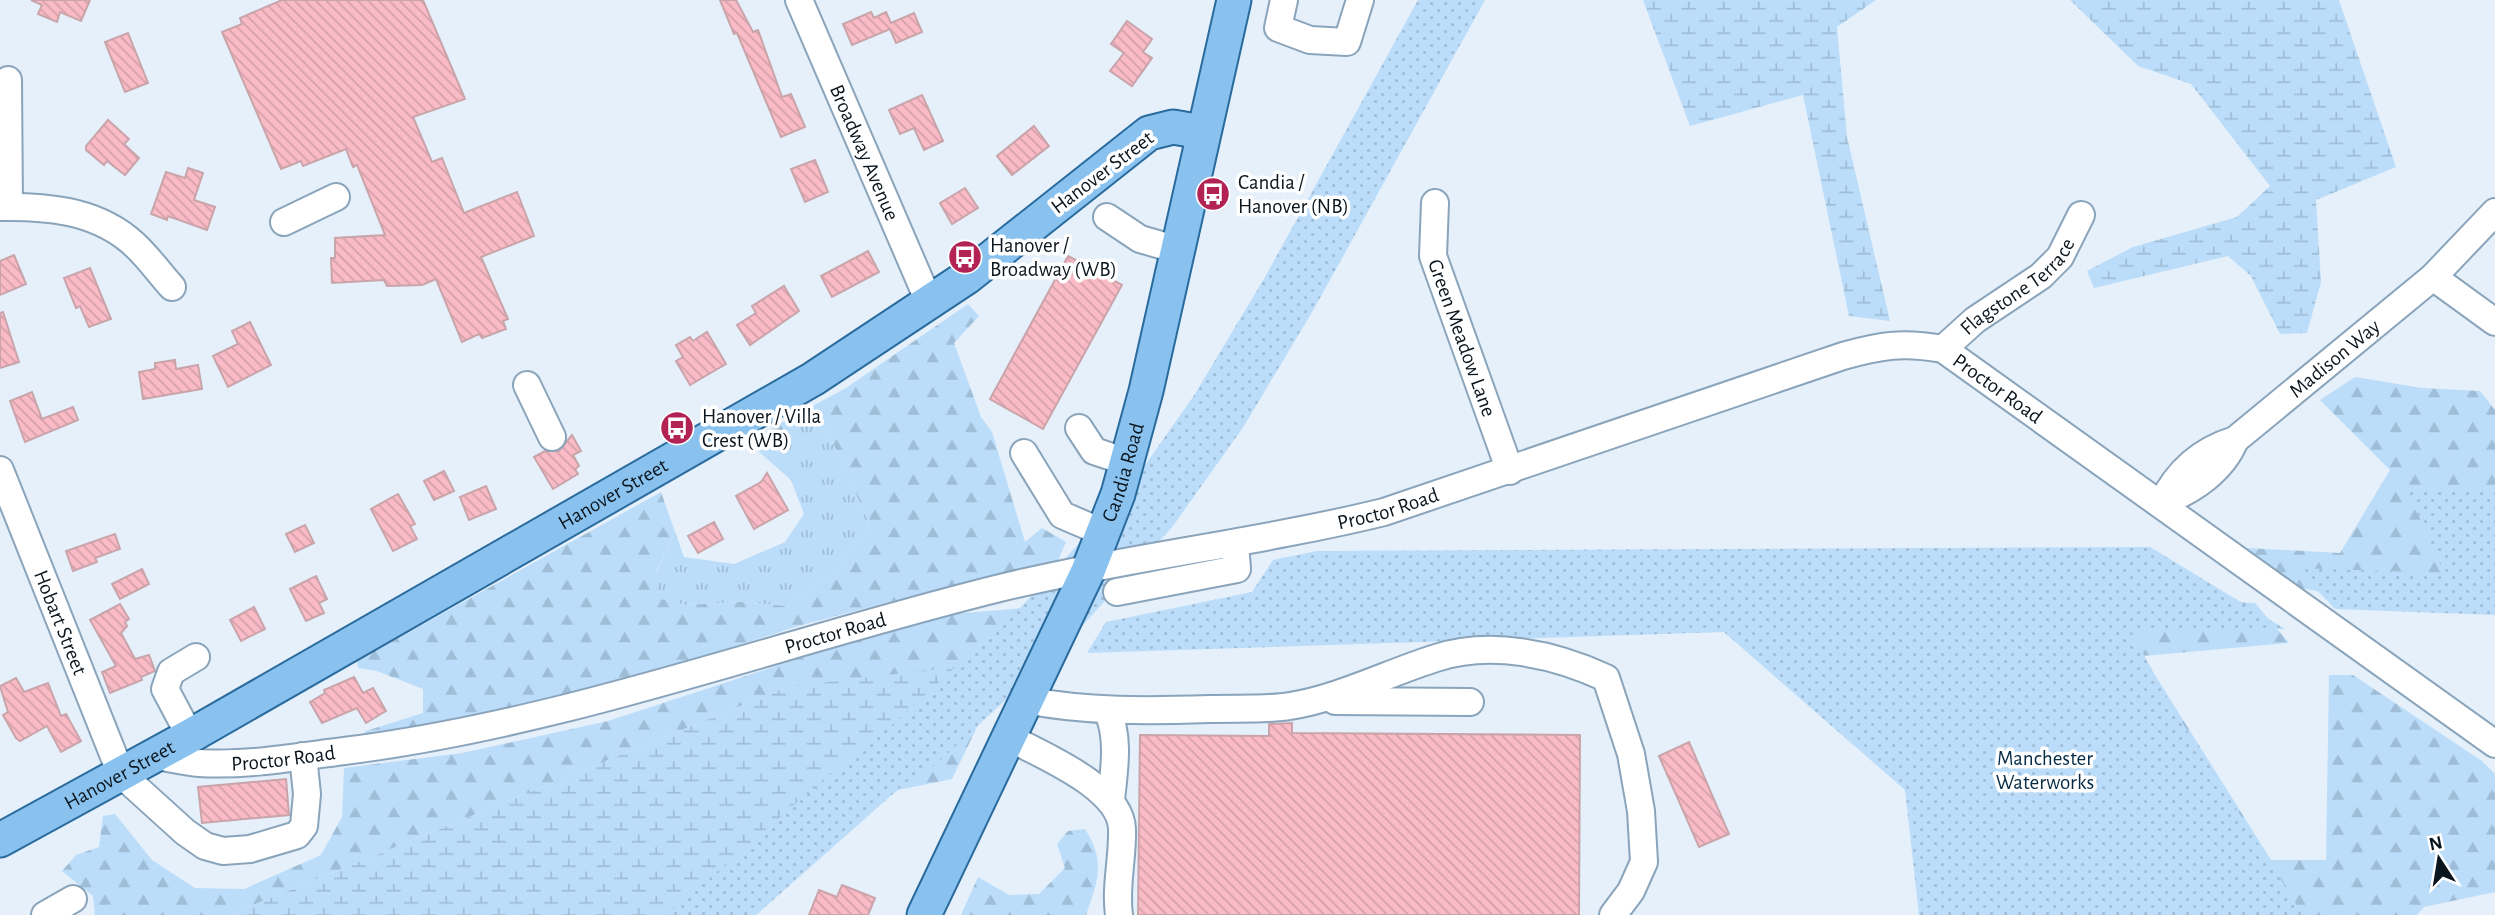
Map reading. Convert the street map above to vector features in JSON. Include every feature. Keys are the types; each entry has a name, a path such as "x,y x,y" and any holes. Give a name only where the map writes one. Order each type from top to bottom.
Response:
{"main road":[{"name":"Candia Road","path":"924,915 1104,533 1127,462 1234,0"},
{"name":"Hanover Street","path":"0,841 156,756 763,409 930,304 1149,133 1173,127 1202,132"}],"street":[{"name":"Broadway Avenue","path":"800,0 930,304"},
{"path":"1284,0 1278,28 1310,40 1347,42 1360,0"},
{"path":"8,80 4,207 38,207 84,215 128,239 172,287"},
{"path":"284,222 337,197"},
{"name":"Green Meadow Lane","path":"1435,203 1433,256 1510,471"},
{"name":"Madison Way","path":"2162,503 2174,480 2213,447 2235,440 2433,278 2495,212"},
{"name":"Flagstone Terrace","path":"1943,349 1975,320 2040,276 2060,257 2081,215"},
{"path":"1107,217 1140,239 1178,250"},
{"path":"2433,278 2495,322"},
{"name":"Proctor Road","path":"156,756 198,763 303,756 410,743 498,725 1002,587 1384,513 1843,356 1885,345 1907,343 1943,349 2162,503 2495,744"},
{"path":"527,385 552,437"},
{"path":"1079,428 1094,451 1127,462"},
{"path":"1024,453 1062,515 1104,533"},
{"name":"Hobart Street","path":"0,470 121,774"},
{"path":"1117,592 1237,569 1236,543"},
{"path":"1154,558 1158,584"},
{"path":"1026,700 1068,708 1107,710 1290,706 1386,677 1438,657 1474,652 1528,652 1575,663 1605,678 1631,754 1641,811 1644,862 1631,891 1613,915"},
{"path":"190,736 165,689 171,672 196,657"},
{"path":"1306,701 1470,702"},
{"path":"1107,710 1113,723 1111,800 1122,825 1117,901 1119,915"},
{"path":"1008,737 1064,768 1111,800"},
{"path":"121,774 205,846 223,851 250,849 297,835 304,826 307,794 303,756"},
{"path":"45,915 73,899"}],"green space":[{"path":"1418,0 1485,0 1315,307 1244,426 1173,526 1063,647 922,777 903,785 756,915 667,915 867,742 890,727 1024,604 1129,488 1195,394 1265,277"},
{"path":"1643,0 1876,0 1837,27 1847,137 1890,321 1849,316 1803,95 1690,126"},
{"path":"2070,0 2339,0 2396,167 2316,200 2321,282 2307,333 2280,334 2251,276 2228,256 2094,288 2087,271 2133,247 2237,217 2270,186 2191,84 2138,66"},
{"path":"968,304 979,316 954,343 981,417 992,432 1025,542 1042,528 1066,542 1055,568 931,591 798,626 668,668 502,712 359,741 366,731 423,713 423,689 377,671 358,668 357,661 661,492 675,532 656,572 657,598 686,605 741,602 786,606 836,571 870,525 822,418 800,422 775,456 757,450 757,436 846,388"},
{"path":"2355,377 2422,388 2480,391 2495,410 2495,599 2341,596 2296,587 2247,548 2340,553 2390,470 2320,400"},
{"path":"822,418 870,525 836,571 786,606 741,602 686,605 656,598 656,573 675,532 684,557 734,564 785,542 804,514 791,480 757,450 775,456 800,422"},
{"path":"2407,489 2495,490 2495,615 2335,609 2296,568 2444,573"},
{"name":"Manchester Waterworks","path":"2150,547 2285,629 2130,629 2167,698 2303,915 1919,915 1905,790 1724,632 1087,653 1106,622 1252,592 1273,560 1317,551"},
{"path":"2100,597 2255,603 2289,643 2143,656 2271,860 2326,860 2329,675 2353,675 2482,761 2495,774 2495,892 2424,907 2417,915 2217,915"},
{"path":"1035,607 952,779 898,790 835,836 787,687 229,915 95,915 93,896 62,871 76,855 99,847 103,816 115,814 152,860 195,888 244,889 321,855 342,817 344,768 462,753 608,721 929,616"},
{"path":"962,666 669,915 229,915 787,687"},
{"path":"1085,829 1098,861 1094,891 1086,915 961,915 978,877 1009,895 1039,894 1065,868 1057,844 1068,831"}],"building":[{"path":"31,0 90,0 81,21 60,12 57,22 38,14 42,5"},
{"path":"282,0 423,0 465,99 413,117 432,162 442,158 464,213 517,192 534,236 481,257 508,319 503,321 506,329 482,338 479,334 462,342 436,279 422,285 387,286 384,280 332,283 331,258 335,258 335,238 385,235 357,165 353,167 346,149 303,166 301,161 281,169 222,32 242,24 240,18"},
{"path":"720,0 736,0 753,32 758,30 782,97 791,94 805,127 781,137 737,33 734,34"},
{"path":"871,12 874,18 886,12 891,23 914,13 922,32 896,43 890,29 852,45 843,24"},
{"path":"1127,21 1152,39 1143,52 1152,58 1132,86 1110,71 1124,53 1111,44"},
{"path":"128,33 148,83 125,92 105,42"},
{"path":"922,95 943,141 924,150 914,128 900,134 889,110"},
{"path":"108,120 129,139 124,144 139,158 125,175 107,161 104,165 86,150 86,146"},
{"path":"1034,126 1049,146 1012,175 997,156"},
{"path":"815,160 828,192 805,202 791,169"},
{"path":"188,168 203,173 194,200 215,207 207,230 168,216 167,220 151,214 166,172 185,178"},
{"path":"965,188 978,208 952,224 940,203"},
{"path":"868,251 879,272 832,297 821,276"},
{"path":"14,255 26,284 0,295 0,261"},
{"path":"1068,256 1122,285 1043,429 990,399"},
{"path":"90,268 111,319 89,327 80,306 76,308 64,278"},
{"path":"784,286 799,311 750,345 737,325 756,313 752,306"},
{"path":"3,312 19,362 0,368 0,313"},
{"path":"250,322 271,365 228,387 213,356 238,344 232,331"},
{"path":"707,332 726,364 690,385 676,361 683,357 676,345 690,337 693,341"},
{"path":"175,360 176,369 198,365 202,389 143,399 139,372 155,369 155,363"},
{"path":"32,392 42,419 73,407 78,420 25,442 10,401"},
{"path":"572,435 581,451 573,455 579,466 575,469 578,474 553,489 534,457 545,451 559,451"},
{"path":"444,471 454,491 434,500 424,481"},
{"path":"767,473 788,510 754,529 736,496 761,482"},
{"path":"486,486 496,509 469,520 460,497"},
{"path":"398,494 415,524 410,526 417,539 393,551 371,509"},
{"path":"714,522 723,539 698,553 688,536"},
{"path":"305,525 314,543 295,552 286,534"},
{"path":"115,534 120,549 95,558 97,562 73,571 66,551"},
{"path":"142,569 149,584 120,599 112,584"},
{"path":"316,576 327,599 319,603 324,613 306,621 290,589"},
{"path":"120,604 129,619 121,633 135,659 149,655 155,671 141,677 142,680 110,693 102,672 116,666 90,620"},
{"path":"254,607 265,629 241,641 230,620"},
{"path":"354,677 363,693 373,688 386,711 366,723 357,708 322,723 310,702 325,693 324,690"},
{"path":"16,678 24,692 48,683 61,716 66,714 81,741 61,752 47,726 20,741 16,738 3,715 8,712 0,686"},
{"path":"1292,723 1292,733 1580,735 1579,915 1138,915 1140,735 1269,736 1269,724"},
{"path":"1689,742 1729,834 1699,847 1659,756"},
{"path":"286,779 289,815 202,823 198,787"},
{"path":"842,885 875,898 868,915 809,915 819,890 837,897"}],"place":[{"name":"Candia / Hanover (NB)","path":"1213,194"},
{"name":"Hanover / Broadway (WB)","path":"965,257"},
{"name":"Hanover / Villa Crest (WB)","path":"677,428"}]}
